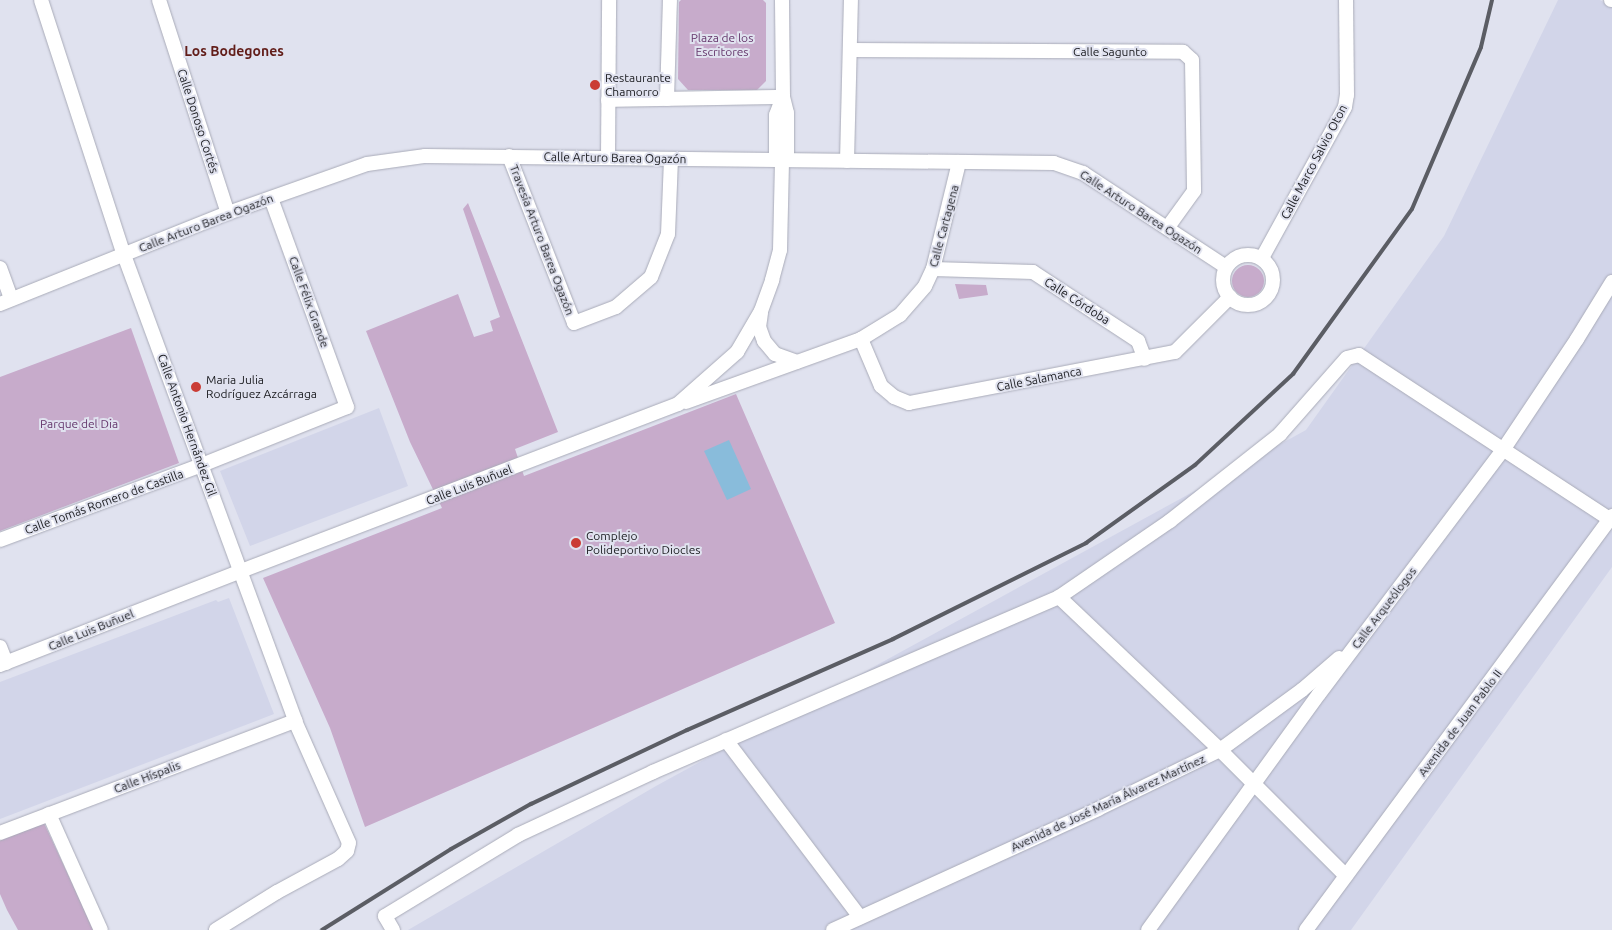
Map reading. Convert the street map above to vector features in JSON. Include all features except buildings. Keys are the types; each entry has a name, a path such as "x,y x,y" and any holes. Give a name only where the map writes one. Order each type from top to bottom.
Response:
{"street":[{"name":"Calle Antonio Hernández Gil","path":"42,0 124,255 295,721 349,843 347,851 338,859 277,892 216,930"},
{"name":"Calle Donoso Cortés","path":"159,0 228,212"},
{"path":"608,158 609,0"},
{"path":"667,99 670,0"},
{"path":"782,0 783,97 776,115 776,155 782,162"},
{"path":"848,161 852,0"},
{"name":"Calle Marco Salvio Oton","path":"1262,258 1345,106 1347,95 1346,0"},
{"name":"Calle Sagunto","path":"850,50 1183,52 1192,60 1194,191 1168,227"},
{"path":"608,100 783,97"},
{"name":"Calle Arturo Barea Ogazón","path":"6,301 124,255 141,245 228,212 367,164 425,156 782,162 1054,163 1082,172 1226,267"},
{"name":"Travesía Arturo Barea Ogazón","path":"509,156 574,323 616,306 652,278 668,234 671,160"},
{"name":"Calle Luis Buñuel","path":"3,664 240,571 678,404 737,352 761,311 780,250 782,162"},
{"name":"Calle Cartagena","path":"678,404 861,339 900,315 925,286 933,269 959,162"},
{"name":"Calle Félix Grande","path":"271,198 346,407"},
{"path":"1242,255 1262,258 1269,265 1273,274 1270,293 1257,304 1246,305 1230,297 1223,284 1226,267 1232,260 1242,255"},
{"path":"0,268 6,301"},
{"name":"Calle Córdoba","path":"933,269 1033,272 1138,341 1145,359"},
{"name":"Calle Arqueólogos","path":"1148,930 1360,640 1504,450 1612,282"},
{"name":"Calle Salamanca","path":"861,339 881,386 894,398 909,403 1175,352 1230,297"},
{"path":"761,311 759,327 764,341 775,354 797,362"},
{"path":"393,930 385,916 518,835 726,740 1059,597 1170,522 1280,434 1347,358 1359,355 1504,450 1611,517"},
{"name":"Calle Tomás Romero de Castilla","path":"0,540 202,465 346,407"},
{"name":"Avenida de Juan Pablo II","path":"1306,930 1611,517"},
{"path":"1059,597 1220,750 1346,876"},
{"name":"Avenida de José María Álvarez Martínez","path":"833,930 1098,810 1220,750 1302,690 1360,640"},
{"path":"0,647 3,664"},
{"name":"Calle Híspalis","path":"0,833 295,721"},
{"path":"726,740 860,917"},
{"path":"49,814 101,930"}],"shaded area":[{"path":"1558,0 1600,0 1612,7 1612,567 1351,930 408,930 656,786 1306,430 1444,236"},
{"path":"379,408 408,486 250,546 220,471"},
{"path":"229,598 274,714 0,819 0,682 216,600 218,602"}],"green space":[{"name":"Plaza de los Escritores","path":"681,0 763,0 766,3 766,81 757,90 688,90 678,79 679,2"},
{"name":"Complejo Polideportivo Diocles","path":"468,203 558,432 515,449 524,476 736,394 835,623 365,827 330,728 263,578 442,508 410,442 366,331 458,294 474,337 493,331 490,321 500,317 463,209"},
{"path":"1248,265 1260,269 1264,281 1260,293 1248,297 1236,293 1232,281 1236,269"},
{"path":"955,284 986,285 988,295 959,299"},
{"name":"Parque del Dia","path":"131,328 179,463 0,531 0,377"},
{"path":"44,823 94,930 18,930 7,910 0,894 0,840"}],"water":[{"path":"729,440 751,489 727,500 704,451"}],"railway":[{"path":"322,930 451,849 531,804 687,730 893,639 1086,543 1195,465 1293,374 1412,209 1481,47 1492,0"}],"place":[{"name":"Restaurante Chamorro","path":"595,85"},
{"name":"Maria Julia Rodríguez Azcárraga","path":"196,387"},
{"name":"Complejo Polideportivo Diocles","path":"576,543"}],"district":[{"name":"Los Bodegones","path":"234,51"}]}
